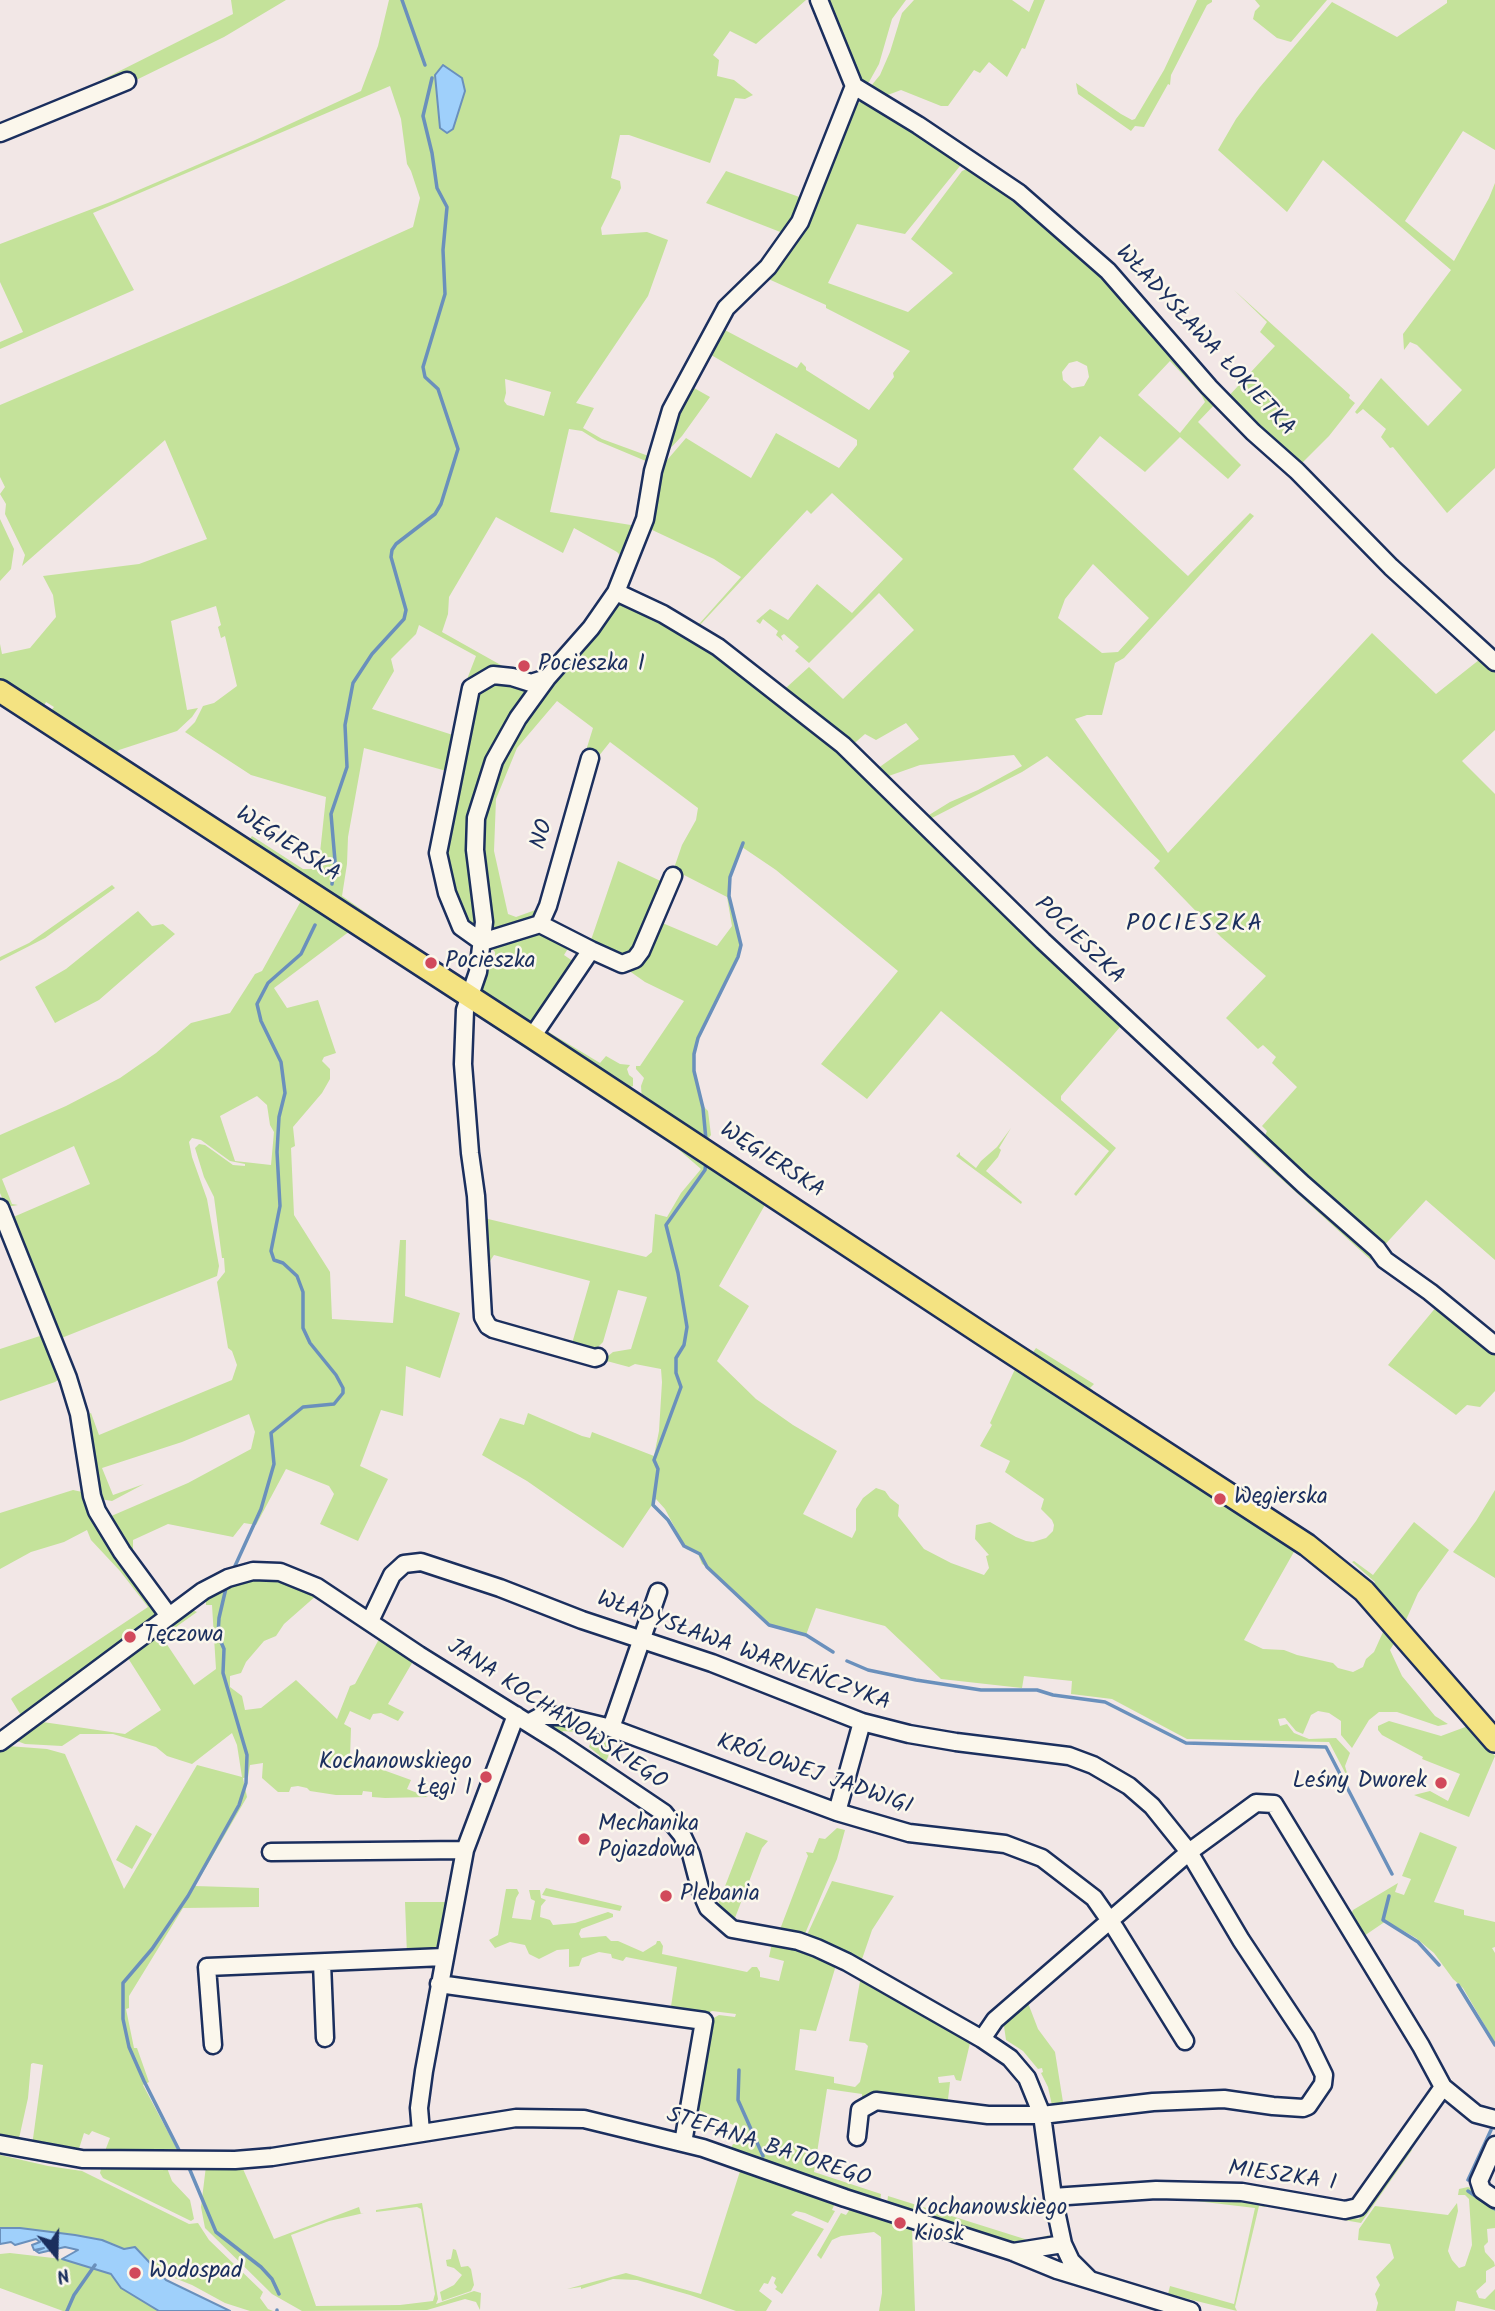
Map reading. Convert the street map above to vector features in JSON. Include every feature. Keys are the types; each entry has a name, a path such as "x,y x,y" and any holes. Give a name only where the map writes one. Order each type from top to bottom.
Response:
{"main road":[{"name":"WĘGIERSKA","path":"0,691 1307,1545 1364,1591 1495,1741"}],"street":[{"path":"598,1356 595,1358 501,1331 485,1322 463,1064 465,1010 478,972 484,922 475,850 476,818 494,761 518,718 547,678 591,628 616,592 645,519 653,471 671,410 726,308 768,267 800,222 854,86 819,0"},
{"path":"0,133 127,80"},
{"name":"WŁADYSŁAWA ŁOKIETKA","path":"854,86 918,125 1019,193 1108,271 1252,432 1297,471 1391,567 1495,662"},
{"name":"POCIESZKA","path":"616,592 663,614 718,647 843,745 1043,942 1303,1184 1377,1249 1385,1260 1430,1292 1495,1345"},
{"path":"482,942 461,927 447,893 438,853 471,688 493,675 531,683 547,678"},
{"name":"NO","path":"540,924 548,906 590,758"},
{"path":"482,942 540,924 622,964 635,959 641,951 673,876"},
{"path":"532,1037 591,950"},
{"path":"0,1208 69,1380 97,1511 122,1552 169,1616"},
{"name":"WŁADYSŁAWA WARNEŃCZYKA","path":"370,1621 392,1575 404,1564 421,1562 712,1663 862,1723 937,1739 1069,1756 1093,1765 1129,1786 1152,1806 1189,1852 1241,1940 1306,2038 1324,2075 1323,2084 1308,2106 1303,2108 1224,2099 1153,2102 1042,2115"},
{"name":"JANA KOCHANOWSKIEGO","path":"0,1742 203,1591 228,1578 253,1571 280,1572 316,1587 664,1813 682,1835 691,1854 708,1908 732,1929 798,1941 817,1948 847,1962 982,2039 1010,2058 1027,2078 1042,2115 1053,2197 1071,2261 1089,2279 1191,2311"},
{"path":"611,1728 658,1592"},
{"name":"KRÓLOWEJ JADWIGI","path":"522,1719 561,1716 611,1728 836,1812 909,1833 1005,1844 1040,1857 1094,1898 1110,1919 1185,2041"},
{"path":"421,2132 419,2108 464,1850 522,1719"},
{"path":"836,1812 862,1723"},
{"path":"982,2039 995,2020 1189,1852 1256,1803 1273,1804 1421,2046 1443,2087 1476,2115 1495,2119"},
{"path":"271,1852 464,1850"},
{"path":"213,2045 207,1967 444,1957"},
{"path":"322,1963 325,2038"},
{"path":"439,1984 704,2021 682,2143"},
{"name":"MIESZKA I","path":"1053,2197 1156,2190 1242,2192 1345,2210 1358,2207 1443,2087"},
{"path":"856,2137 860,2110 876,2101 988,2115 1042,2115"},
{"name":"STEFANA BATOREGO","path":"0,2144 82,2159 235,2160 272,2157 516,2118 584,2119 703,2148 1089,2279"},
{"path":"1495,2145 1479,2181 1482,2190 1495,2199"},
{"path":"1057,2270 1066,2249"},
{"name":"STEFANA BATOREGO","path":"1013,2252 1066,2249"}],"green space":[{"path":"231,0 286,0 224,37 130,83 0,126 56,103 233,14"},
{"path":"389,0 806,0 756,44 730,31 713,55 719,60 717,76 734,80 753,95 745,99 735,98 710,163 629,135 620,135 611,178 620,181 621,188 601,228 602,235 647,232 668,240 648,296 576,403 594,408 583,428 602,439 654,458 653,464 598,441 582,431 569,429 550,512 637,526 616,583 611,580 622,557 574,528 563,553 496,517 449,597 448,614 442,632 515,673 492,669 483,671 464,687 476,656 419,625 416,634 391,659 394,671 372,709 456,736 450,772 364,748 348,837 342,896 408,942 404,946 247,843 252,836 303,869 315,869 319,862 326,797 251,775 185,732 195,722 203,706 214,703 237,686 225,636 221,638 218,627 221,625 216,606 171,621 187,710 198,708 192,717 177,731 119,750 115,754 50,712 54,707 46,702 43,708 0,682 0,644 2,654 30,648 56,617 53,595 43,576 139,564 207,539 165,440 22,566 25,555 5,514 6,504 0,494 5,487 0,477 0,405 413,227 420,198 407,164 401,119 390,86 93,213 134,290 0,349 0,342 23,332 0,282 0,244 113,201 361,91 378,46","holes":["505,379 551,392 544,416 507,405 504,401"]},
{"path":"824,0 906,0 892,19 879,64 869,82 861,82 855,75"},
{"path":"914,0 1012,0 1029,12 1034,0 1045,0 1025,49 1022,48 1007,77 989,62 980,73 974,70 948,106 941,106 901,90 885,96 871,86 880,75 890,52 902,13"},
{"path":"1197,0 1212,2 1207,5 1171,75 1170,85 1168,84 1144,127 1135,126 1131,131 1078,94 1076,83 1121,114 1135,119 1164,70"},
{"path":"1255,0 1327,0 1291,42 1277,38 1253,19 1260,6"},
{"path":"1447,0 1495,0 1495,150 1463,131 1405,221 1454,261 1495,183 1495,468 1447,513 1393,447 1390,448 1381,437 1386,429 1363,409 1357,414 1355,412 1381,378 1428,426 1462,390 1417,345 1410,342 1404,350 1403,334 1451,270 1323,160 1287,212 1218,150 1236,119 1260,87 1332,2 1397,37 1447,3"},
{"path":"863,100 964,161 905,234 857,224 828,283 908,312 953,273 911,239 962,171 972,167 1023,203 1085,257 1218,401 1198,422 1241,465 1228,479 1180,437 1145,472 1100,436 1073,469 1188,576 1250,513 1254,516 1124,658 1115,663 1102,715 1087,715 1075,719 1168,853 1372,633 1436,694 1484,656 1495,666 1495,730 1462,761 1495,794 1495,1260 1426,1200 1380,1250 1264,1138 1267,1131 1262,1126 1297,1087 1272,1063 1276,1057 1263,1045 1258,1049 1226,1018 1266,976 1221,937 1154,868 1160,861 1047,756 1022,772 928,820 921,814 929,815 1022,766 1014,755 920,765 883,778 874,771 919,739 906,723 876,740 865,734 849,748 780,689 787,687 809,667 843,699 914,630 879,593 809,663 795,651 799,647 784,634 781,636 783,641 776,635 778,631 763,619 760,624 756,621 770,609 788,620 817,584 852,613 903,559 832,493 811,514 807,510 696,628 625,592 625,585 626,590 694,626 700,623 741,577 714,559 648,528 662,466 686,438 751,478 776,433 839,468 857,445 857,440 706,352 721,328 797,368 801,362 806,370 869,410 910,351 826,308 826,305 764,277 818,194 853,107","holes":["1077,361 1087,366 1089,377 1084,386 1072,388 1063,380 1062,372 1069,363","1170,361 1201,394 1205,402 1180,433 1138,395","1093,564 1149,618 1118,652 1102,653 1058,618 1065,599"]},
{"path":"726,171 805,199 788,235 706,203"},
{"path":"1234,290 1350,395 1349,398 1355,403 1329,436 1302,463 1299,464 1226,399 1275,346 1260,332 1267,322"},
{"path":"687,384 710,397 682,436 664,455"},
{"path":"0,519 14,549 11,569 0,581"},
{"path":"623,600 702,643 840,747 1375,1255 1371,1260 1258,1158 1154,1055 1120,1027 1061,1096 1061,1100 1116,1148 1076,1196 1074,1194 1109,1151 941,1011 867,1099 821,1064 898,971 776,870 742,847 730,878 730,896 742,945 739,957 699,1039 695,1055 695,1071 704,1107 708,1111 711,1135 705,1143 642,1100 641,1086 644,1078 636,1066 640,1066 684,1001 645,982 628,970 633,968 660,922 717,946 732,926 727,897 684,875 672,874 682,845 696,820 698,808 610,742 598,757 577,825 584,757 593,728 557,701 517,748 496,799 494,851 508,914 516,917 541,908 537,917 475,940 453,898 444,849 474,698 480,688 490,682 537,688 614,604"},
{"path":"618,861 667,884 628,959 554,926 591,940"},
{"path":"112,885 115,888 45,938 0,961 0,957 29,943"},
{"path":"302,899 350,931 274,988 287,1008 318,1000 336,1053 324,1057 322,1061 330,1069 330,1079 322,1093 293,1127 295,1146 291,1148 294,1215 330,1272 332,1319 393,1323 400,1240 406,1240 405,1296 460,1313 440,1378 406,1366 403,1416 381,1410 360,1466 388,1479 358,1541 320,1524 334,1494 329,1486 286,1469 256,1525 244,1523 233,1537 168,1524 133,1540 133,1554 130,1555 109,1517 188,1483 251,1449 255,1432 249,1414 182,1442 102,1468 113,1495 144,1484 112,1501 100,1499 84,1416 91,1413 99,1435 232,1380 237,1365 232,1351 228,1348 217,1282 225,1272 224,1258 214,1197 195,1148 199,1144 205,1145 233,1165 245,1164 230,1161 201,1140 192,1138 189,1142 207,1199 219,1266 217,1276 59,1339 11,1218 90,1184 74,1146 2,1179 12,1204 18,1205 6,1207 0,1193 0,1135 66,1106 120,1078 156,1053 191,1023 230,1013 255,974 262,971","holes":["257,1096 267,1105 270,1125 274,1132 271,1165 235,1161 220,1116"]},
{"path":"138,911 152,926 163,924 175,934 99,1000 55,1023 35,987 66,969"},
{"path":"531,929 572,942 564,955 577,964 532,1029 478,995 476,978 495,965 495,952 490,946"},
{"path":"470,1009 766,1203 719,1286 749,1306 717,1361 756,1399 837,1451 803,1514 852,1538 856,1530 856,1509 863,1498 876,1488 885,1491 899,1505 898,1516 924,1549 951,1563 984,1575 989,1568 986,1556 989,1555 975,1539 976,1525 990,1522 1026,1541 1046,1538 1053,1531 1054,1525 1041,1509 1044,1499 1005,1472 1010,1461 980,1446 992,1425 990,1423 1016,1367 1295,1550 1244,1640 1263,1649 1284,1650 1333,1663 1338,1668 1353,1672 1363,1667 1366,1659 1374,1652 1383,1632 1383,1625 1396,1640 1390,1650 1402,1676 1435,1716 1448,1724 1438,1726 1397,1712 1379,1712 1369,1720 1352,1748 1341,1735 1341,1721 1329,1713 1318,1711 1311,1715 1303,1734 1296,1731 1285,1718 1278,1719 1280,1726 1287,1724 1294,1733 1309,1739 1336,1738 1350,1753 1345,1766 1349,1780 1329,1742 1187,1739 1112,1699 1071,1694 1072,1681 1024,1676 1022,1688 941,1679 885,1626 816,1608 806,1635 769,1625 741,1601 713,1571 702,1564 698,1554 686,1549 665,1509 656,1499 623,1548 527,1481 482,1455 500,1418 524,1425 528,1413 582,1436 590,1438 592,1432 654,1456 659,1431 662,1382 661,1369 635,1364 629,1367 603,1360 613,1352 631,1349 647,1297 618,1290 603,1342 597,1348 600,1354 571,1347 590,1281 494,1255 490,1261 487,1258 484,1218 646,1257 652,1252 655,1214 667,1217 681,1193 701,1169 678,1149 469,1011"},
{"path":"542,1028 600,1063 606,1056 620,1064 630,1065 627,1069 633,1078 633,1086 625,1089 538,1034"},
{"path":"1011,1128 999,1148 1001,1150 998,1157 986,1171 1022,1202 1021,1204 956,1156 960,1152 960,1155 976,1168"},
{"path":"1437,1306 1495,1354 1495,1391 1480,1407 1467,1405 1456,1415 1388,1365"},
{"path":"43,1335 62,1377 55,1382 0,1401 0,1349"},
{"path":"1036,1348 1094,1384 1090,1388 1093,1390 1091,1393 1031,1355"},
{"path":"73,1490 87,1493 162,1611 22,1717 11,1699 13,1697 148,1607 91,1540 87,1530 64,1542 31,1552 0,1569 0,1513"},
{"path":"1495,1490 1495,1578 1453,1552"},
{"path":"1414,1522 1449,1550 1418,1593 1406,1620 1403,1621 1384,1602 1373,1584 1375,1582 1352,1562 1373,1575"},
{"path":"256,1577 291,1580 324,1597 366,1628 364,1631 317,1595 284,1624 276,1636 264,1641 246,1662 241,1673 230,1676 230,1687 242,1696 245,1710 261,1708 296,1680 337,1719 350,1686 355,1684 378,1641 385,1638 415,1658 388,1704 404,1712 398,1721 381,1713 373,1714 370,1720 350,1711 344,1724 351,1728 350,1758 411,1780 407,1789 428,1797 372,1797 372,1792 363,1791 362,1795 336,1795 298,1786 291,1787 289,1792 278,1792 262,1778 263,1763 250,1765 248,1777 243,1778 247,1797 195,1886 259,1888 259,1907 183,1908 129,1996 129,2008 126,2009 134,2048 137,2048 149,2082 143,2085 177,2149 105,2151 110,2138 92,2131 89,2135 84,2133 77,2155 32,2146 43,2065 33,2063 18,2143 0,2139 0,1748 8,1746 47,1749 65,1754 124,1889 197,1765 242,1777 237,1745 232,1733 192,1764 167,1756 156,1747 113,1734 80,1734 62,1746 25,1744 15,1738 36,1721 125,1734 161,1710 126,1655 190,1609 197,1612 162,1637 194,1685 216,1669 212,1605 206,1605 206,1599 214,1590 240,1579"},
{"path":"547,1721 601,1729 616,1738 605,1764 589,1747 592,1738 590,1733 563,1731 561,1735 542,1726"},
{"path":"1389,1721 1441,1736 1468,1726 1495,1756 1469,1817 1414,1795 1430,1791 1448,1801 1460,1774 1422,1759 1423,1757 1382,1735 1378,1726"},
{"path":"136,1825 152,1834 132,1869 116,1860"},
{"path":"837,1828 845,1830 837,1859 804,1936 779,1932 808,1856 806,1852 813,1853 819,1838 825,1839"},
{"path":"746,1832 768,1841 762,1848 733,1923 717,1907"},
{"path":"1420,1832 1457,1847 1434,1902 1464,1910 1464,1915 1495,1922 1495,1947 1492,1948 1495,1953 1495,2043 1463,1988 1434,1953 1416,1938 1386,1921 1364,1936 1351,1915 1353,1910 1398,1883 1395,1892 1404,1895 1411,1879 1402,1876"},
{"path":"452,1873 455,1873 442,1950 407,1955 405,1902 449,1902"},
{"path":"832,1881 894,1896 872,1930 860,1965 814,1938 806,1937"},
{"path":"546,1888 622,1906 620,1911 542,1895"},
{"path":"506,1889 517,1889 519,1893 512,1918 531,1920 535,1901 531,1899 529,1890 540,1890 541,1898 546,1900 541,1906 540,1917 550,1920 553,1925 575,1923 608,1912 613,1914 613,1917 581,1929 581,1938 606,1936 611,1941 618,1941 643,1952 660,1941 663,1946 662,1954 747,1972 752,1967 757,1967 760,1977 779,1981 784,1961 769,1957 772,1943 788,1944 837,1962 816,2031 800,2029 795,2070 834,2077 834,2083 855,2087 860,2082 868,2046 865,2043 849,2041 861,1976 971,2039 961,2081 956,2080 954,2075 938,2077 939,2083 950,2082 947,2108 862,2097 862,2094 827,2089 814,2172 881,2194 880,2202 731,2148 740,2128 697,2109 712,2019 719,2015 735,2017 736,2014 712,2011 699,2017 670,2013 677,1967 626,1957 623,1961 612,1958 611,1954 599,1952 582,1958 579,1966 569,1967 569,1949 557,1950 539,1959 529,1954 525,1945 510,1942 495,1948 489,1940 498,1935"},
{"path":"1028,2003 1038,2029 1055,2052 1063,2102 1076,2101 1081,2107 1053,2110 1048,2087 1041,2073 1042,2068 1038,2069 1023,2051 1006,2040 1006,2022"},
{"path":"1409,2147 1412,2150 1361,2223 1282,2209 1284,2207 1359,2219"},
{"path":"0,2155 82,2171 189,2224 198,2223 209,2240 263,2292 260,2298 268,2309 273,2311 250,2311 225,2303 167,2275 142,2256 139,2250 124,2249 102,2240 20,2228 0,2228"},
{"path":"267,2163 267,2166 243,2169 274,2239 359,2207 361,2214 329,2221 291,2235 316,2306 400,2305 433,2301 435,2294 421,2209 417,2207 376,2212 422,2203 438,2299 436,2304 474,2291 481,2293 480,2310 476,2302 465,2299 427,2310 302,2311 272,2294 205,2228 201,2207 206,2166"},
{"path":"167,2168 172,2181 190,2200 194,2219 191,2221 103,2178 100,2173 101,2169"},
{"path":"741,2168 835,2203 832,2210 835,2211 828,2223 796,2211 791,2215 824,2229 782,2294 775,2289 776,2278 772,2276 768,2284 764,2283 759,2291 772,2301 766,2311 736,2311 637,2280 613,2279 581,2289 567,2289 626,2273 701,2294"},
{"path":"1468,2187 1479,2191 1495,2203 1495,2228 1487,2229 1488,2242 1484,2246 1495,2266 1486,2271 1486,2282 1476,2291 1479,2298 1485,2299 1495,2289 1495,2310 1457,2301 1455,2311 1376,2311 1378,2303 1375,2294 1380,2285 1376,2277 1394,2258 1390,2244 1358,2240 1359,2229 1375,2206 1448,2215 1457,2203 1458,2211 1448,2251 1459,2268 1465,2266 1472,2245 1469,2199 1465,2195 1458,2195 1459,2189"},
{"path":"888,2196 1031,2241 1049,2235 1044,2240 1021,2246 887,2204"},
{"path":"1197,2197 1266,2204 1265,2207 1259,2206 1235,2307 1237,2311 1168,2294 1170,2286 1234,2304 1255,2208 1196,2201"},
{"path":"850,2209 912,2228 915,2311 879,2311 882,2293 881,2237 874,2232 841,2236 832,2240 821,2259 817,2255 841,2213 846,2215"},
{"path":"453,2249 456,2250 461,2267 468,2266 471,2269 474,2285 471,2291 442,2301 440,2292 454,2285 462,2275 447,2266 446,2260 451,2259"},
{"path":"0,2254 62,2259 111,2274 121,2288 159,2311 63,2311 0,2288"}],"water":[{"path":"443,65 462,78 465,91 453,129 447,133 440,128 435,75"},
{"path":"0,2228 75,2235 102,2240 124,2249 135,2247 166,2280 230,2311 159,2311 121,2288 111,2274 62,2259 78,2250 65,2247 39,2253 36,2251 44,2248 34,2250 32,2245 40,2242 36,2239 15,2245 11,2242 0,2244"}],"waterway":[{"path":"402,0 425,65"},
{"path":"332,884 335,861 331,814 347,767 345,725 353,683 372,654 404,619 406,610 391,557 392,550 435,514 441,504 458,449 438,389 425,377 423,367 445,294 443,250 447,207 437,188 423,116 432,78"},
{"path":"706,1140 703,1108 694,1071 694,1054 698,1038 738,957 741,945 729,896 730,877 743,843"},
{"path":"235,1566 261,1509 274,1464 271,1433 303,1407 334,1404 343,1393 336,1375 310,1343 303,1328 303,1292 297,1276 283,1263 274,1260 271,1251 280,1206 277,1152 279,1117 285,1093 281,1062 261,1021 257,1004 268,983 301,954 315,925"},
{"path":"706,1162 705,1170 666,1225 687,1327 684,1345 676,1358 676,1373 681,1387 654,1460 658,1469 653,1505 668,1520 684,1546 700,1554 707,1567 769,1625 806,1635 833,1652"},
{"path":"181,2154 129,2047 123,2019 123,1983 152,1949 188,1896 239,1805 246,1783 247,1755 223,1673 224,1649 218,1635 226,1588"},
{"path":"847,1661 868,1670 916,1680 981,1690 1037,1690 1053,1695 1105,1702 1186,1743 1326,1747 1392,1874"},
{"path":"1389,1896 1383,1920 1418,1942 1439,1965"},
{"path":"1458,1985 1495,2045"},
{"path":"739,2070 738,2100 763,2156"},
{"path":"1468,2180 1491,2130"},
{"path":"187,2163 216,2232 261,2267 272,2279 279,2294"},
{"path":"1468,2191 1495,2209"},
{"path":"67,2311 74,2295 95,2265"}],"place":[{"name":"Pocieszka I","path":"524,666"},
{"name":"Pocieszka","path":"431,963"},
{"name":"Węgierska","path":"1220,1499"},
{"name":"Tęczowa","path":"130,1637"},
{"name":"Kochanowskiego Łęgi I","path":"486,1777"},
{"name":"Leśny Dworek","path":"1441,1783"},
{"name":"Mechanika Pojazdowa","path":"584,1839"},
{"name":"Plebania","path":"666,1896"},
{"name":"Kochanowskiego Kiosk","path":"900,2223"},
{"name":"Wodospad","path":"135,2273"}],"district":[{"name":"POCIESZKA","path":"1195,926"}]}
